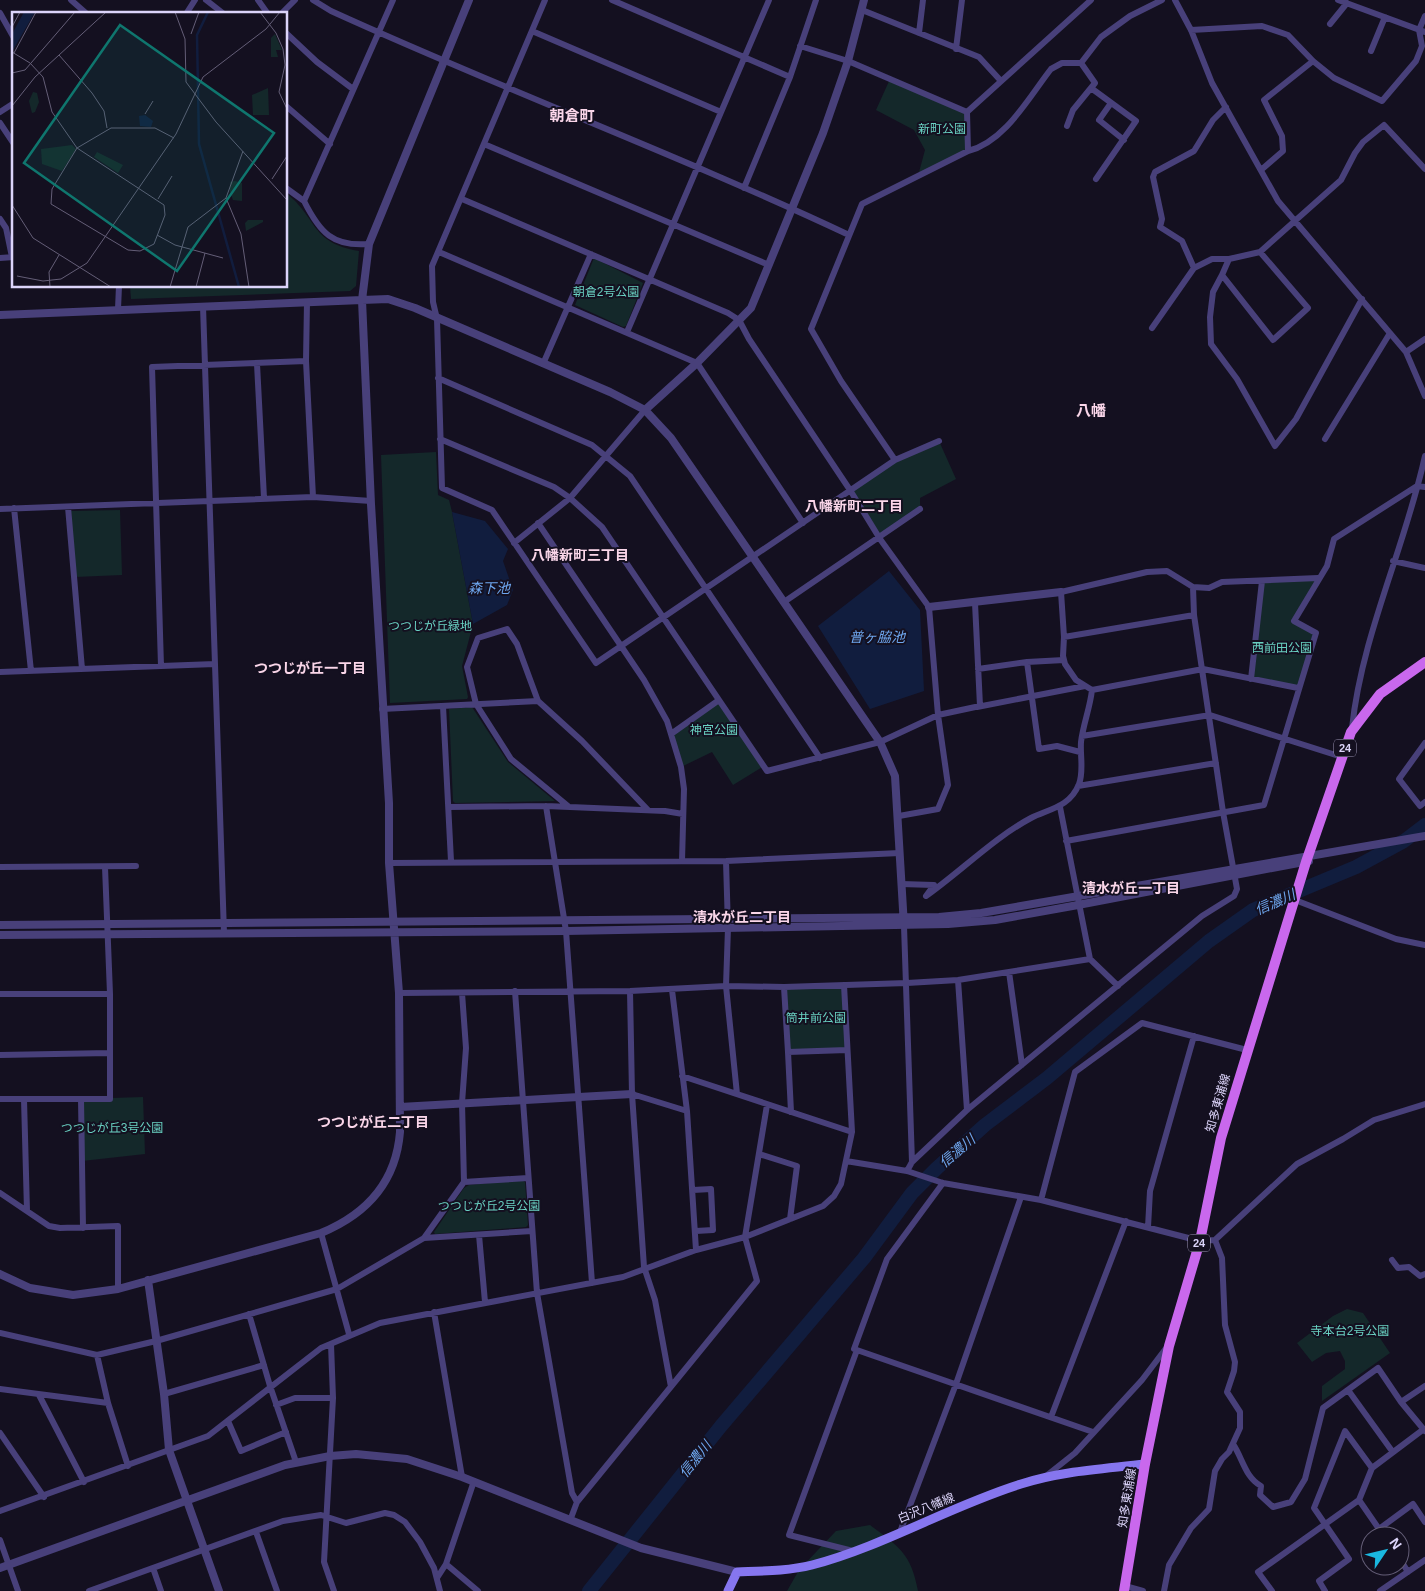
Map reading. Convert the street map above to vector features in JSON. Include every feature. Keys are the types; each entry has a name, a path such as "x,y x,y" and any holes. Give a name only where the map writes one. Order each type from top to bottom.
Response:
{"main road":[{"name":"知多東浦線","path":"1125,1588 1145,1464 1169,1346 1200,1241 1221,1138 1307,859 1352,732 1380,694 1425,662"},
{"name":"白沢八幡線","path":"737,1572 775,1570 811,1565 853,1551 1023,1483 1071,1472 1145,1464"},
{"path":"728,1591 737,1572"}],"street":[{"path":"71,0 85,12"},
{"path":"187,12 195,0"},
{"path":"206,0 221,12"},
{"path":"258,0 267,12"},
{"path":"283,12 295,0"},
{"path":"313,0 331,11 442,61 792,208 849,235"},
{"path":"304,201 393,0"},
{"path":"0,1274 30,1288 73,1295 118,1289 321,1233 349,1220 363,1209 380,1190 391,1173 399,1146 398,993 389,863 389,803 370,501 362,300 369,244 468,0"},
{"path":"546,0 432,266 433,302 437,319 442,488 492,510 596,663 620,648 662,616 707,588 895,460 938,441"},
{"path":"612,0 790,77"},
{"path":"744,188 790,77 816,0"},
{"path":"514,543 570,498 645,410 697,363 751,308 823,133 848,62 864,0"},
{"path":"919,33 923,0"},
{"path":"956,49 962,0"},
{"path":"1081,63 1101,37 1130,16 1162,0"},
{"path":"1175,0 1191,30 1212,83 1278,201 1406,352 1425,396"},
{"path":"1338,0 1422,31"},
{"path":"627,332 767,1"},
{"path":"968,151 967,112 1089,1"},
{"path":"1330,24 1347,4"},
{"path":"862,10 979,57 1001,81"},
{"path":"0,13 12,34"},
{"path":"1191,30 1262,26 1288,35 1313,61 1334,78 1382,102 1416,61 1422,46 1425,16"},
{"path":"1371,51 1384,17"},
{"path":"532,31 721,112"},
{"path":"288,35 317,62 353,88"},
{"path":"800,46 848,62 967,112"},
{"path":"1261,170 1283,151 1282,136 1264,100 1313,61"},
{"path":"895,460 841,381 811,329 862,204 968,151 983,147 1006,127 1051,69 1062,63 1081,63"},
{"path":"1066,126 1073,110 1095,83 1081,63"},
{"path":"1091,88 1136,122 1096,179"},
{"path":"1111,103 1099,120 1124,140"},
{"path":"0,112 12,105"},
{"path":"1194,268 1182,241 1160,227 1162,219 1153,177 1155,172 1194,151 1213,120 1226,107"},
{"path":"288,108 330,144"},
{"path":"0,123 12,141"},
{"path":"1152,328 1194,268 1212,259 1229,259 1260,252 1341,180 1354,153 1363,142 1384,125 1425,169"},
{"path":"484,144 769,265"},
{"path":"288,189 304,201 316,222 334,240 351,246 369,244"},
{"path":"462,199 651,279 739,320 749,339 850,490 880,539 929,607 938,715 948,785 938,809 899,816"},
{"path":"0,219 6,228 12,253"},
{"path":"439,252 697,363 803,522"},
{"path":"1222,275 1273,340 1308,308 1260,252"},
{"path":"544,364 591,254"},
{"path":"1229,259 1212,301 1210,318 1211,344 1237,379 1275,446 1296,419 1362,299"},
{"path":"118,309 119,288"},
{"path":"0,315 388,299 415,308 490,340 645,410 686,458 753,556 880,742 895,776 899,816 907,983 912,1162"},
{"path":"307,302 306,361 313,497"},
{"path":"203,306 224,933"},
{"path":"1325,439 1390,333"},
{"path":"1406,352 1425,339"},
{"path":"161,666 152,367 306,361"},
{"path":"257,364 264,498"},
{"path":"438,378 592,445 630,476 820,758"},
{"path":"440,439 554,487 570,498 602,527 767,771 880,742 938,715 1085,686"},
{"path":"1352,732 1356,689 1425,456"},
{"path":"1066,841 1264,805 1282,737 1316,633 1294,621 1318,578 1327,566 1334,539 1417,486 1425,487"},
{"path":"0,509 264,498 313,497 370,501"},
{"path":"68,507 82,669"},
{"path":"14,508 31,670"},
{"path":"784,602 880,539 920,509"},
{"path":"538,523 620,648 644,680 667,721 682,767 682,861"},
{"path":"1393,560 1425,568"},
{"path":"929,607 1061,592 1147,572 1167,571 1193,587 1209,588 1222,582 1318,578"},
{"path":"1251,679 1262,581"},
{"path":"908,1171 912,1162 968,1110 1202,916 1234,896 1237,889 1223,812 1194,615 1193,587"},
{"path":"1061,592 1064,660 1076,680 1092,690 1203,669 1298,688"},
{"path":"975,603 980,706 977,707"},
{"path":"1064,637 1194,615"},
{"path":"568,806 511,759 476,704 467,667 478,638 507,628 517,644 538,701 582,741 648,810"},
{"path":"978,669 1027,662 1064,660"},
{"path":"1027,662 1040,748 1057,746 1080,752"},
{"path":"0,672 215,664"},
{"path":"901,884 934,886 926,896 1016,826 1060,807 1078,786 1082,773 1080,752 1092,690"},
{"path":"671,734 719,700"},
{"path":"382,709 538,701"},
{"path":"444,706 451,861"},
{"path":"1082,736 1210,715 1342,758"},
{"path":"1425,743 1399,779 1420,806 1425,802"},
{"path":"1078,786 1216,763"},
{"path":"546,806 566,931 592,1283"},
{"path":"449,807 568,806 648,810 683,814"},
{"path":"1060,807 1090,959 1118,986"},
{"path":"0,934 566,931 995,920 1307,859 1366,845 1423,836"},
{"path":"389,863 451,861 726,861 900,853"},
{"path":"726,861 728,919 726,986 737,1094"},
{"path":"0,868 136,866"},
{"path":"0,1099 110,1099 110,994 105,867"},
{"path":"0,925 728,919 904,922 981,913 1077,896 1234,873"},
{"path":"1295,900 1396,939 1425,945"},
{"path":"398,993 569,990 630,991 726,986 784,987 907,983 958,980 1090,959"},
{"path":"1009,972 1022,1065"},
{"path":"958,980 968,1110"},
{"path":"0,1511 44,1497 208,1436 313,1354 350,1334 380,1323 623,1277 644,1267 745,1237 823,1206 834,1196 841,1184 852,1132 844,985"},
{"path":"784,987 791,1112"},
{"path":"672,990 687,1111 696,1250"},
{"path":"515,991 537,1293 572,1493 577,1502"},
{"path":"630,991 632,1094 644,1267 655,1300 671,1386"},
{"path":"0,1333 97,1355 156,1341 336,1290 424,1238 464,1182 462,1103 466,1048 462,993"},
{"path":"0,994 110,994"},
{"path":"1041,1200 1075,1072 1142,1023 1247,1050"},
{"path":"1148,1227 1150,1191 1194,1036"},
{"path":"788,1052 847,1050"},
{"path":"0,1056 110,1053"},
{"path":"682,1076 852,1132"},
{"path":"400,1107 632,1094 687,1111"},
{"path":"24,1099 27,1211"},
{"path":"81,1099 83,1228"},
{"path":"571,1518 577,1502 757,1281 745,1237 767,1104"},
{"path":"846,1162 908,1171 943,1183 1041,1200 1200,1241 1215,1240 1297,1164 1374,1120 1425,1104"},
{"path":"759,1154 797,1166 790,1219"},
{"path":"464,1182 528,1178"},
{"path":"943,1183 887,1259 854,1349 1093,1432"},
{"path":"693,1190 710,1189 713,1230 696,1231"},
{"path":"0,1193 49,1226 83,1228 118,1226 118,1289"},
{"path":"900,1532 956,1384 1021,1197"},
{"path":"1051,1417 1126,1222"},
{"path":"424,1238 532,1231"},
{"path":"321,1233 350,1334"},
{"path":"479,1235 485,1302"},
{"path":"1164,1591 1169,1565 1191,1528 1209,1508 1216,1471 1240,1428 1240,1412 1227,1392 1235,1362 1225,1325 1222,1258 1215,1240"},
{"path":"1392,1260 1398,1268 1409,1267 1420,1276 1425,1274"},
{"path":"148,1280 164,1394 169,1450 220,1591"},
{"path":"434,1312 462,1477"},
{"path":"249,1314 276,1405 296,1462"},
{"path":"331,1344 333,1398 324,1562 334,1591"},
{"path":"1043,1479 1074,1453 1142,1380 1169,1346"},
{"path":"853,1551 788,1536 857,1350"},
{"path":"97,1355 108,1402 128,1466"},
{"path":"164,1394 264,1365"},
{"path":"1232,1444 1243,1460 1248,1475 1262,1486 1260,1495 1273,1507 1291,1502 1305,1479 1323,1408 1378,1368 1401,1402 1424,1430 1392,1451 1372,1468 1359,1500 1258,1572 1272,1591"},
{"path":"1401,1402 1425,1386"},
{"path":"0,1389 108,1402"},
{"path":"1348,1390 1392,1451"},
{"path":"39,1395 84,1482"},
{"path":"276,1405 295,1398 333,1398"},
{"path":"228,1421 241,1451 286,1432"},
{"path":"1325,1591 1319,1581 1349,1559 1314,1508 1345,1431 1372,1468"},
{"path":"0,1433 44,1497"},
{"path":"0,1568 186,1499 296,1462 356,1454 407,1459 474,1481 571,1518 641,1548 737,1572"},
{"path":"437,1578 446,1564 474,1481"},
{"path":"1359,1500 1377,1526"},
{"path":"1383,1526 1412,1504 1425,1522"},
{"path":"89,1591 103,1589 204,1549 295,1518 321,1515 346,1523 385,1513 394,1514 405,1522 420,1542 437,1578 440,1591"},
{"path":"256,1532 278,1591"},
{"path":"0,1540 18,1591"},
{"path":"1410,1571 1425,1560"},
{"path":"446,1564 478,1591"},
{"path":"153,1568 161,1591"},
{"path":"1380,1591 1402,1576"},
{"path":"1125,1588 1143,1591"}],"green space":[{"name":"新町公園","path":"890,79 967,112 968,151 918,176 925,150 914,130 876,110"},
{"path":"288,195 304,211 323,236 343,247 359,251 356,286 350,291 131,299 130,288 288,288"},
{"name":"朝倉2号公園","path":"594,258 643,283 626,326 623,327 575,305"},
{"path":"939,441 956,479 920,498 920,509 880,539 850,490 895,460"},
{"name":"つつじが丘緑地","path":"436,452 438,495 449,500 473,624 462,666 468,697 467,699 390,703 381,455"},
{"path":"120,510 122,575 75,577 71,511"},
{"name":"西前田公園","path":"1318,578 1295,621 1316,633 1298,688 1251,679 1262,581"},
{"name":"神宮公園","path":"719,700 764,766 733,785 712,752 681,767 671,734"},
{"path":"472,707 508,762 555,801 455,803 453,801 449,709"},
{"name":"筒井前公園","path":"844,985 847,1050 788,1052 784,987"},
{"name":"つつじが丘3号公園","path":"143,1097 145,1154 82,1161 81,1099"},
{"name":"つつじが丘2号公園","path":"521,1180 525,1182 528,1225 526,1227 435,1234 434,1232 464,1188 469,1185"},
{"name":"寺本台2号公園","path":"1347,1309 1363,1313 1390,1353 1322,1401 1322,1386 1345,1369 1345,1361 1340,1351 1326,1353 1312,1362 1297,1343 1333,1316"},
{"path":"870,1525 889,1539 902,1552 912,1568 918,1591 787,1591 799,1570 836,1531"}],"water":[{"name":"森下池","path":"452,512 485,521 508,549 503,561 513,590 507,605 473,624"},
{"name":"普ヶ脇池","path":"889,571 920,610 924,691 870,709 818,626"}],"waterway":[{"name":"信濃川","path":"589,1591 721,1426 864,1258 912,1193 937,1168 985,1125 1047,1078 1209,941 1253,910 1356,867 1404,841 1425,825"}],"district":[{"name":"朝倉町","path":"572,116"},
{"name":"八幡","path":"1091,411"},
{"name":"八幡新町二丁目","path":"854,506"},
{"name":"八幡新町三丁目","path":"580,555"},
{"name":"つつじが丘一丁目","path":"310,668"},
{"name":"清水が丘一丁目","path":"1131,888"},
{"name":"清水が丘二丁目","path":"742,917"},
{"name":"つつじが丘二丁目","path":"373,1122"}]}
